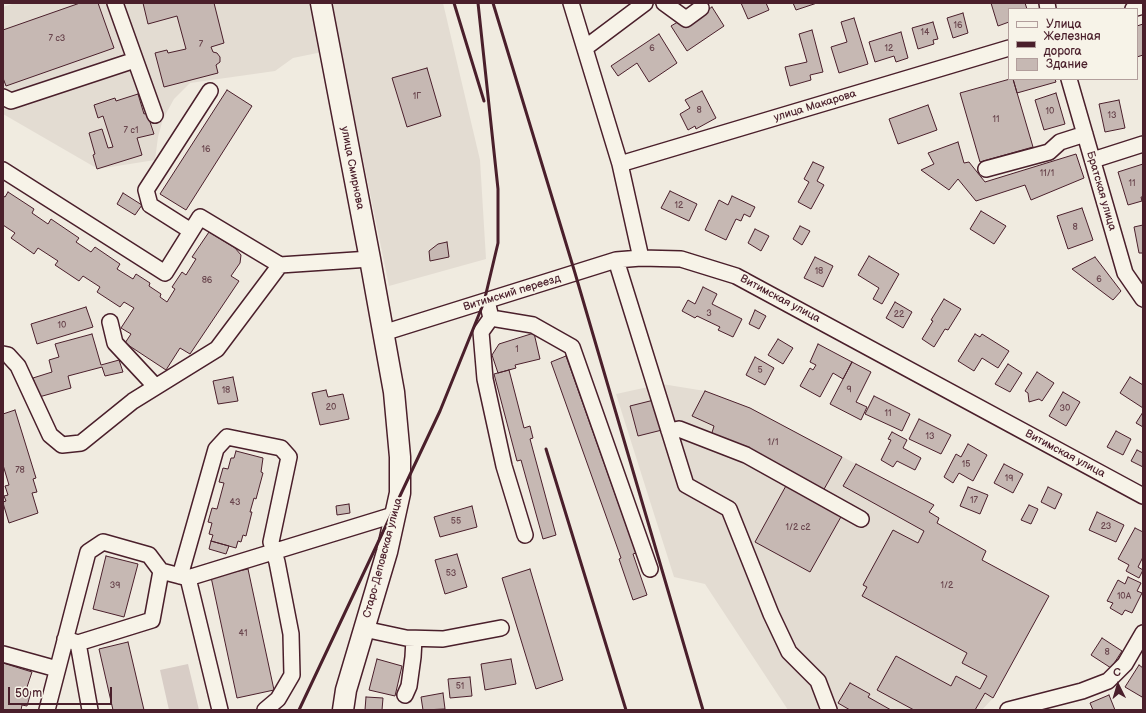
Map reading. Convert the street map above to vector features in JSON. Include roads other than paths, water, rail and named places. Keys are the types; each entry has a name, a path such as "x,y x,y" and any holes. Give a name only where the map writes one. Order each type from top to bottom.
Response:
{"main road":[{"name":"улица Смирнова","path":"321,3 383,332"},
{"name":"Старо-Деповская улица","path":"343,710 346,690 387,552 400,493 400,457 394,392 383,332"}],"street":[{"path":"115,3 155,115"},
{"path":"571,3 620,164 641,258"},
{"path":"584,48 645,3"},
{"path":"664,3 686,19 701,8"},
{"name":"улица Макарова","path":"620,164 1008,48"},
{"path":"3,97 11,101 135,60"},
{"name":"Братская улица","path":"1069,80 1124,273 1143,299"},
{"path":"191,231 150,205 146,190 210,91"},
{"path":"986,169 1050,152 1060,142 1085,134"},
{"path":"1093,160 1143,144"},
{"path":"3,170 165,273 200,217 280,265 370,258"},
{"name":"Витимский переезд","path":"383,332 616,260 641,258"},
{"name":"Витимская улица","path":"641,258 681,259 736,276 1143,496"},
{"path":"616,260 686,485 729,509 771,614 789,652 818,681 829,710"},
{"path":"3,354 8,355 18,366 50,436 62,445 81,443 133,401 217,349 280,265"},
{"path":"486,301 491,318"},
{"path":"491,318 481,332 485,379 504,466 525,535"},
{"path":"491,318 533,326 572,347 650,569"},
{"path":"110,322 115,343 156,387"},
{"path":"669,431 679,429 746,455 861,519"},
{"path":"220,710 184,577 216,449 227,437 280,448 289,457 271,542 291,634 292,675 278,699 265,710"},
{"path":"47,710 57,669 72,641 88,552 104,542 149,555 161,571 184,577 274,552 390,516 397,510"},
{"path":"72,641 152,620 161,571"},
{"path":"364,629 406,638 443,639 501,628"},
{"path":"1008,710 1082,691 1108,681 1125,664 1143,633"},
{"path":"404,695 409,686 414,639"},
{"path":"72,641 90,710"},
{"path":"3,654 57,669"}],"railway":[{"path":"454,3 484,101"},
{"path":"299,710 440,411 484,302 498,243 498,189 478,3"},
{"path":"493,3 575,273 703,710"},
{"path":"546,449 626,710"}]}
